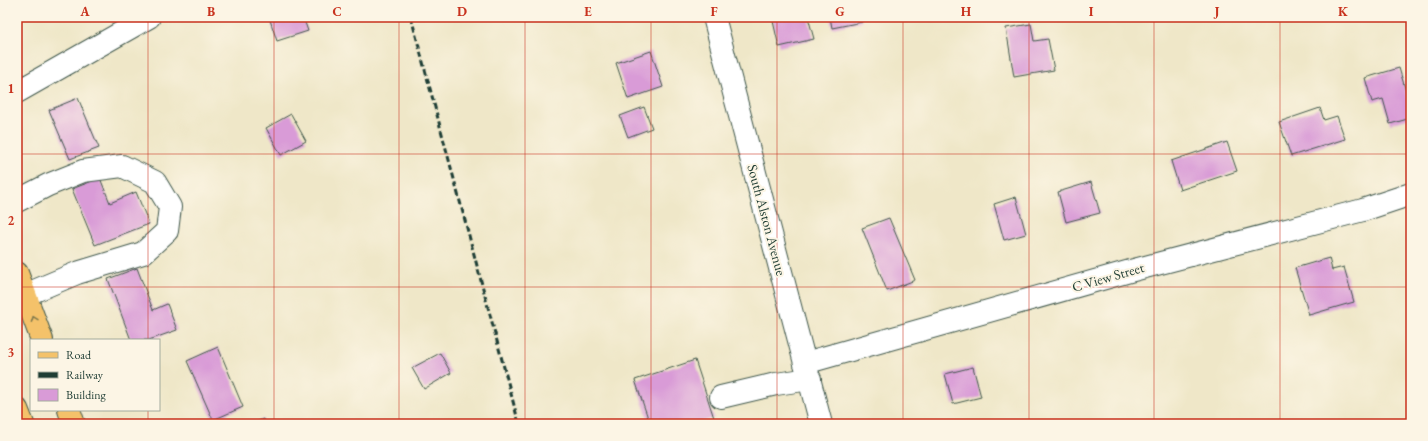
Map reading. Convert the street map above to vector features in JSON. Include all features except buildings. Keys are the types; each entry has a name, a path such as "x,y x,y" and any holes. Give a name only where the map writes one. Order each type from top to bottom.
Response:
{"main road":[{"path":"17,273 42,339"},
{"path":"17,409 23,424"},
{"path":"69,411 74,424"}],"street":[{"path":"17,92 149,17"},
{"name":"South Alston Avenue","path":"714,17 821,424"},
{"path":"17,201 48,185 83,171 122,166 155,182 170,207 167,231 143,253 77,273 25,295"},
{"name":"C View Street","path":"721,396 776,384 807,371 1130,271 1363,210 1411,194"}],"railway":[{"path":"411,17 519,424"}]}
